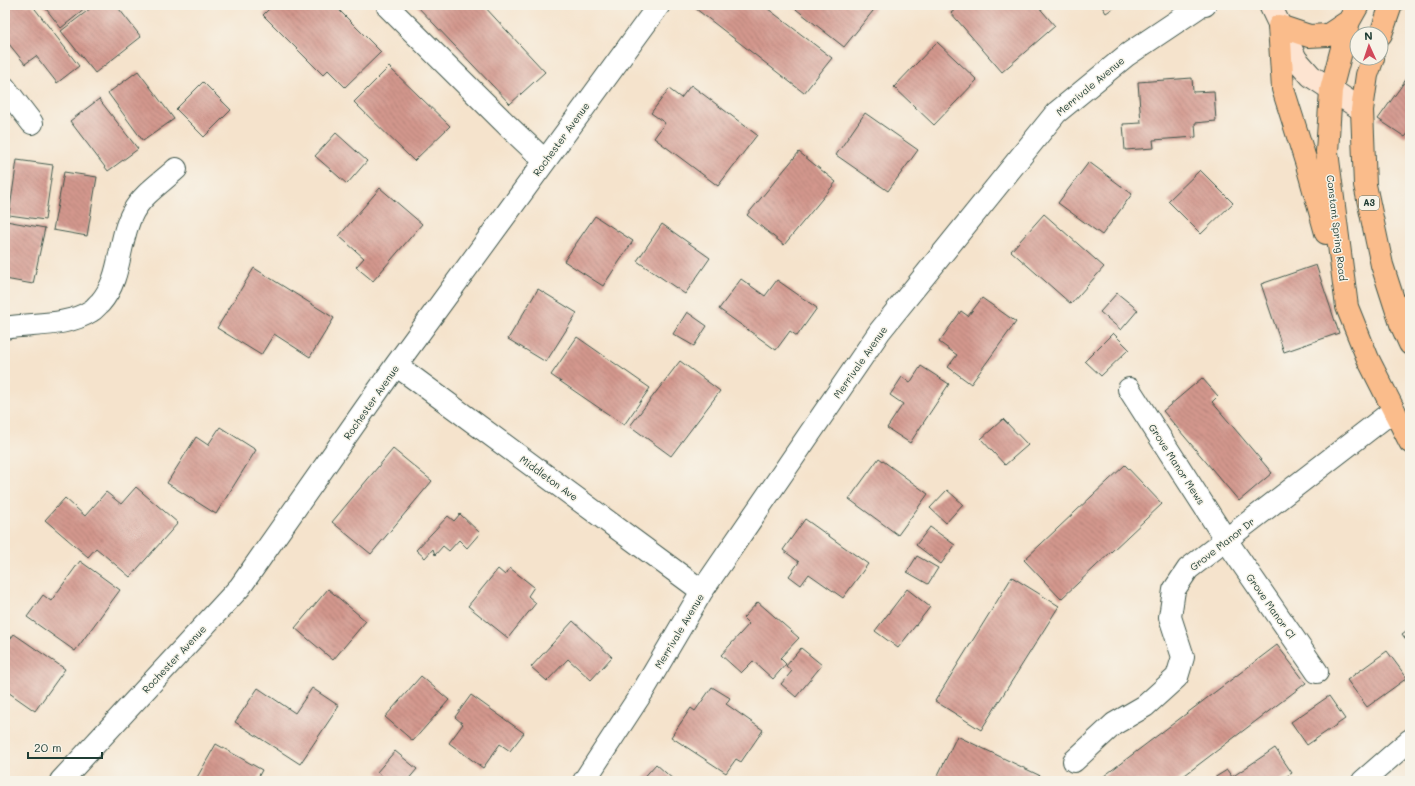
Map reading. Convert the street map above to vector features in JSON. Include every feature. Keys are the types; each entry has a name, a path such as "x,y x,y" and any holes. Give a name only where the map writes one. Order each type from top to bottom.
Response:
{"main road":[{"path":"1270,5 1296,59 1311,76 1362,110"},
{"path":"1384,26 1391,5"},
{"path":"1279,26 1309,36 1328,35 1354,13"},
{"name":"Constant Spring Road","path":"1354,13 1331,90 1327,152 1347,307 1368,359 1410,442"},
{"path":"1279,26 1283,89 1307,165 1347,307"},
{"name":"A3","path":"1370,66 1367,75 1362,110 1365,185 1382,265 1401,324 1410,344"}],"street":[{"name":"Rochester Avenue","path":"61,781 240,587 396,365 659,5"},
{"name":"Merrivale Avenue","path":"584,781 643,691 702,591 880,331 1056,113 1127,55 1200,6 1205,5"},
{"path":"388,7 545,161"},
{"path":"5,88 32,123"},
{"path":"5,328 69,321 92,311 107,294 116,273 126,230 133,212 145,197 176,169"},
{"name":"Middleton Ave","path":"396,365 702,591"},
{"name":"Grove Manor Mews","path":"1129,389 1226,540"},
{"name":"Grove Manor Dr","path":"1074,761 1114,724 1145,706 1177,677 1183,657 1170,617 1174,590 1188,569 1394,410"},
{"name":"Grove Manor Cl","path":"1226,540 1317,672"},
{"path":"1363,781 1410,740"}],"building":[{"path":"5,5 32,5 79,66 57,83 36,56 25,64 5,39"},
{"path":"43,5 90,5 61,28"},
{"path":"95,5 116,5 141,37 95,73 61,31"},
{"path":"273,5 334,5 381,52 345,87 328,70 323,75 263,15"},
{"path":"416,5 483,5 545,72 510,104"},
{"path":"691,5 763,5 832,58 804,93"},
{"path":"961,5 1037,5 1055,26 1002,72 951,13"},
{"path":"1101,5 1118,5 1106,13"},
{"path":"792,6 877,6 844,47"},
{"path":"937,42 977,80 934,125 894,87"},
{"path":"389,67 450,126 414,161 354,102"},
{"path":"138,71 174,119 143,141 108,93"},
{"path":"1410,74 1410,131 1405,137 1378,119"},
{"path":"1192,78 1193,92 1214,91 1216,121 1195,123 1196,137 1153,140 1154,148 1125,150 1123,124 1141,123 1138,82"},
{"path":"203,82 231,110 204,137 176,109"},
{"path":"691,85 757,135 718,186 654,138 665,123 651,113 669,89 681,98"},
{"path":"99,99 138,149 108,171 70,121"},
{"path":"865,113 918,150 888,191 836,155"},
{"path":"336,133 367,161 347,184 315,156"},
{"path":"799,152 836,182 784,245 747,215"},
{"path":"17,160 53,165 45,220 9,215"},
{"path":"1089,162 1132,194 1102,235 1058,203"},
{"path":"1200,170 1233,203 1201,234 1168,201"},
{"path":"64,172 97,177 87,236 53,230"},
{"path":"380,188 422,224 373,281 356,267 364,258 339,236"},
{"path":"1044,214 1104,267 1071,304 1011,251"},
{"path":"595,216 633,241 603,286 564,261"},
{"path":"6,221 45,228 33,284 5,279"},
{"path":"662,224 710,258 685,294 637,261"},
{"path":"1316,265 1339,333 1284,352 1261,284"},
{"path":"254,268 334,318 310,357 274,334 261,355 217,328"},
{"path":"741,279 765,296 777,280 817,308 797,336 790,331 776,350 719,309"},
{"path":"538,289 577,313 546,362 508,339"},
{"path":"1117,293 1138,310 1121,330 1100,312"},
{"path":"982,298 1016,322 971,384 948,367 957,355 939,342 961,311 968,316"},
{"path":"687,312 707,326 694,346 673,334"},
{"path":"1113,333 1129,349 1101,376 1085,361"},
{"path":"577,337 650,388 624,425 551,375"},
{"path":"680,361 720,391 671,456 630,426"},
{"path":"921,366 949,384 910,443 887,428 903,404 890,395 902,377 910,383"},
{"path":"1202,378 1218,396 1212,402 1272,473 1239,501 1163,411"},
{"path":"1003,419 1028,445 1005,465 981,439"},
{"path":"220,427 256,450 216,514 167,483 196,437 208,445"},
{"path":"393,449 432,481 371,554 332,522"},
{"path":"879,458 928,494 898,535 849,499"},
{"path":"1125,465 1162,504 1061,599 1024,560"},
{"path":"136,487 178,523 130,577 96,548 88,557 45,520 65,498 85,516 106,492 121,504"},
{"path":"947,490 963,504 946,523 930,508"},
{"path":"460,514 480,533 467,548 459,540 449,551 443,546 435,555 433,549 425,558 416,550 448,516 454,521"},
{"path":"805,519 868,564 843,598 809,574 801,585 789,576 799,562 783,550"},
{"path":"930,527 955,545 941,564 916,545"},
{"path":"917,556 938,568 928,584 907,572"},
{"path":"80,561 120,590 75,651 27,617 43,595 51,601"},
{"path":"510,568 534,587 528,596 536,603 508,638 468,606 498,569 505,575"},
{"path":"1012,577 1059,606 981,730 935,701"},
{"path":"328,589 366,621 333,660 295,628"},
{"path":"907,589 930,607 898,648 875,631"},
{"path":"758,602 799,638 780,658 786,664 773,679 753,661 741,673 721,655 749,624 743,618"},
{"path":"573,621 612,657 591,680 568,659 547,681 531,667"},
{"path":"1410,628 1410,645 1402,634"},
{"path":"14,634 65,669 35,711 5,690 5,646"},
{"path":"1277,645 1306,683 1177,781 1108,781 1104,776"},
{"path":"801,648 822,665 796,697 781,684 792,671 786,666"},
{"path":"1387,651 1407,678 1367,707 1347,680"},
{"path":"421,676 449,700 413,741 385,717"},
{"path":"712,687 730,698 726,704 763,730 741,762 736,759 726,773 671,737 691,708 695,711"},
{"path":"258,688 295,713 312,688 339,706 300,764 235,722"},
{"path":"471,695 524,733 510,751 500,744 483,768 449,743 463,724 455,717"},
{"path":"1329,696 1345,719 1307,745 1291,722"},
{"path":"957,736 1051,781 945,781 937,777"},
{"path":"216,744 262,770 256,781 195,781"},
{"path":"1275,748 1292,773 1279,781 1216,781 1214,778 1227,770 1232,777"},
{"path":"395,751 417,769 407,781 388,781 377,772"},
{"path":"656,764 675,781 641,781"}]}
